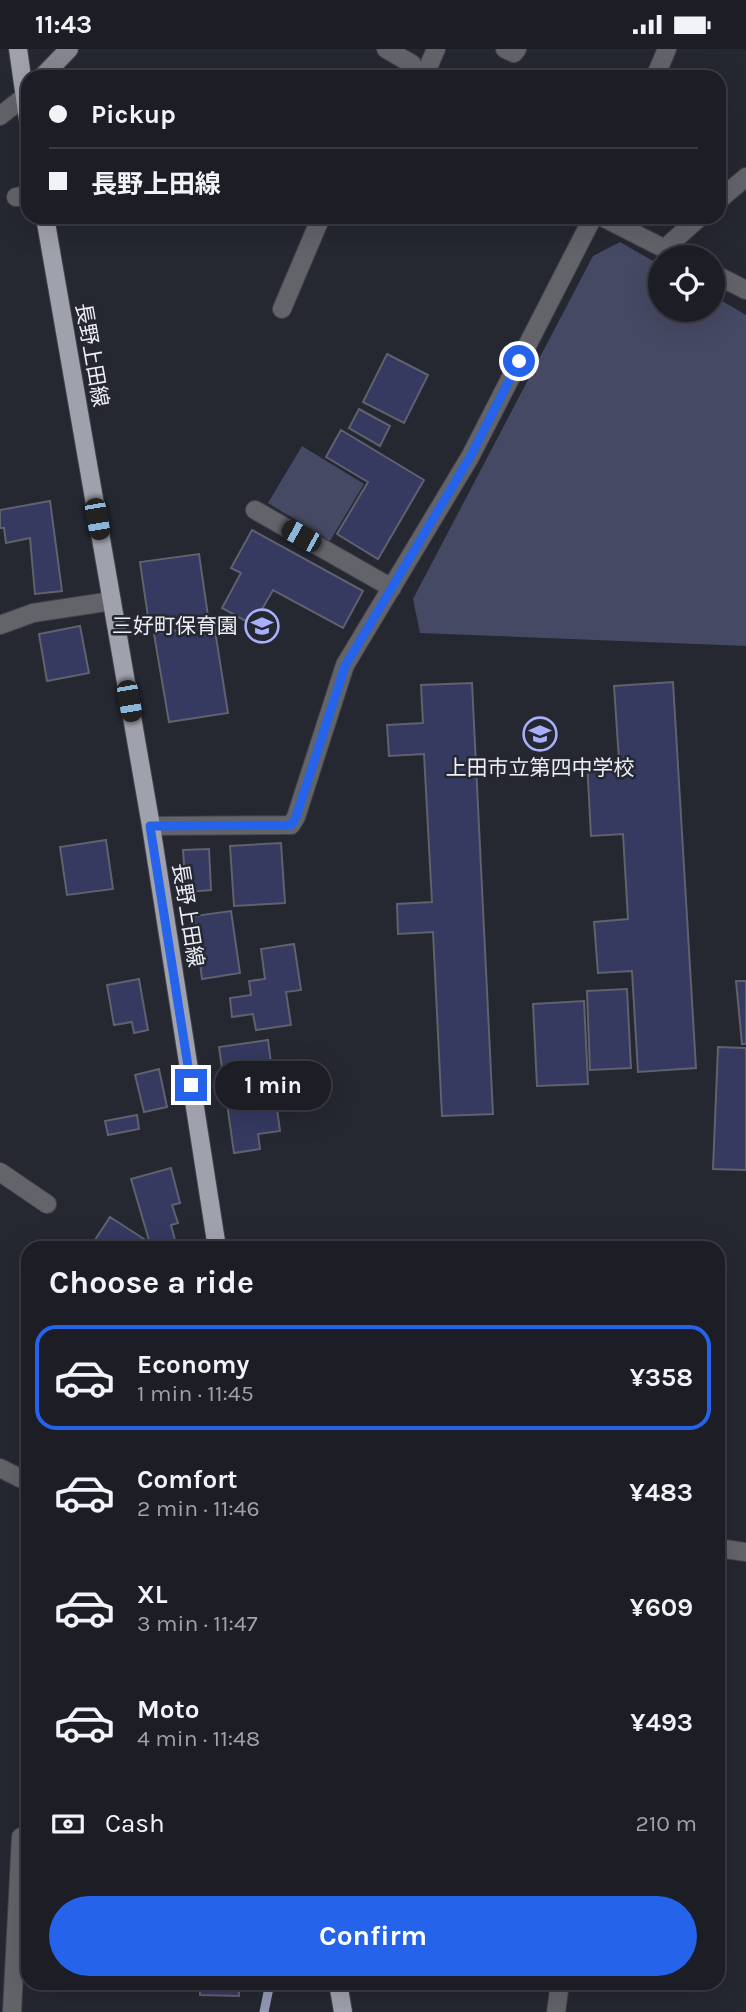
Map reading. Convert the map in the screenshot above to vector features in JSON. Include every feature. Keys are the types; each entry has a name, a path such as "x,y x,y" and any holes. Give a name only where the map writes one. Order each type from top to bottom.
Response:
{"main road":[{"path":"18,49 22,70"},
{"path":"49,70 69,49"},
{"name":"長野上田線","path":"46,224 150,826 216,1241"},
{"path":"339,1990 342,2012"}],"street":[{"path":"386,49 412,64 413,70"},
{"path":"427,70 436,49"},
{"path":"505,49 514,53 517,49"},
{"path":"658,70 667,49"},
{"path":"0,116 21,99"},
{"path":"726,194 746,177"},
{"path":"282,309 318,224"},
{"path":"150,826 291,825 296,817 345,666 470,457 589,224"},
{"path":"616,224 656,245"},
{"path":"668,245 692,224"},
{"path":"725,280 746,290"},
{"path":"255,510 392,588"},
{"path":"0,625 33,613 112,601"},
{"path":"0,1172 47,1205"},
{"path":"0,1468 21,1478"},
{"path":"725,1549 746,1552"},
{"path":"12,2012 21,1837"},
{"path":"556,2012 559,1990"}],"shaded area":[{"path":"620,242 648,258 648,322 725,322 725,303 746,315 746,646 420,633 413,599 593,256"},
{"path":"302,446 364,484 330,541 268,503"}],"building":[{"path":"387,354 428,375 404,423 363,402"},
{"path":"359,409 390,426 380,446 349,428"},
{"path":"341,430 424,480 378,559 337,534 368,482 326,457"},
{"path":"50,501 62,591 35,594 30,538 6,543 4,528 0,528 0,510"},
{"path":"252,530 363,591 343,628 273,590 253,625 222,608 241,573 231,568"},
{"path":"199,554 208,616 149,624 140,562"},
{"path":"214,624 228,713 169,722 154,634"},
{"path":"80,626 89,673 47,681 39,634"},
{"path":"673,682 696,1068 638,1072 632,971 598,973 594,922 628,919 623,834 591,836 587,761 619,760 614,686"},
{"path":"472,683 493,1114 442,1116 433,932 398,934 397,904 432,902 424,754 389,756 387,725 423,723 421,685"},
{"path":"106,840 113,889 67,895 60,847"},
{"path":"281,843 285,903 234,906 230,846"},
{"path":"209,849 211,890 186,892 183,850"},
{"path":"231,911 240,973 202,979 194,916"},
{"path":"294,944 301,990 286,992 291,1025 256,1030 253,1014 232,1017 230,998 251,995 249,981 265,979 261,949"},
{"path":"139,979 148,1030 134,1033 132,1022 114,1025 107,985"},
{"path":"736,981 746,981 746,1044 742,1044"},
{"path":"627,989 631,1068 590,1070 587,991"},
{"path":"584,1001 588,1084 537,1086 533,1004"},
{"path":"268,1040 280,1131 258,1134 260,1149 234,1153 219,1047"},
{"path":"718,1047 746,1048 746,1170 713,1169"},
{"path":"159,1069 167,1107 144,1112 135,1075"},
{"path":"137,1115 139,1129 108,1135 105,1121"},
{"path":"171,1168 180,1203 172,1205 178,1223 171,1225 175,1240 149,1241 131,1179"},
{"path":"110,1217 144,1239 143,1241 94,1241"},
{"path":"200,1990 239,1990 239,1996 200,1995"}],"waterway":[{"path":"264,2012 269,1990"}],"place":[{"name":"三好町保育園","path":"262,626"},
{"name":"上田市立第四中学校","path":"540,734"}],"route":[{"path":"191,1085 150,826 291,825 296,817 345,666 470,457 519,361"}]}
